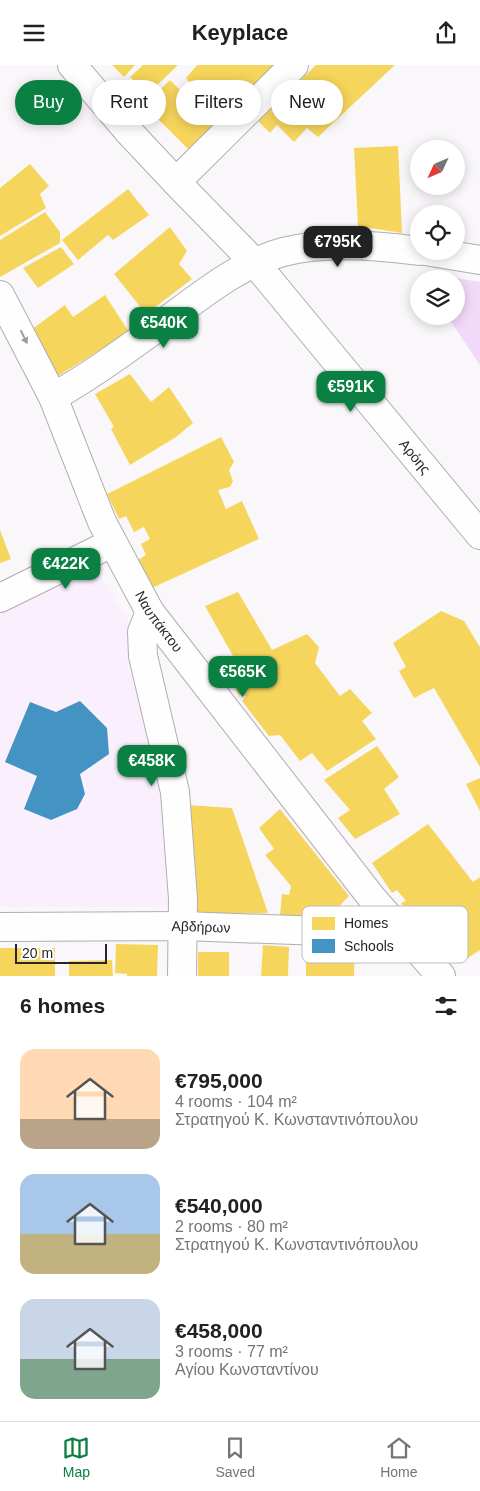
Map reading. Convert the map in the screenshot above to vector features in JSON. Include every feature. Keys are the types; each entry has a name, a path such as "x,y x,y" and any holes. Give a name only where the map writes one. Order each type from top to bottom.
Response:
{"street":[{"name":"Αρόης","path":"72,65 128,131 255,263 480,535"},
{"path":"176,182 294,65"},
{"path":"53,397 78,383 212,287 255,263 283,253 327,247 377,247 410,250"},
{"path":"465,258 480,260"},
{"name":"Ναυπάκτου","path":"0,295 53,397 112,543 150,612 379,906"},
{"path":"0,598 112,543"},
{"path":"150,612 142,632 143,656 175,792 183,926 182,976"},
{"name":"Αβδήρων","path":"0,927 183,926 302,930"},
{"name":"Ναυπάκτου","path":"431,963 442,975"}],"shaded area":[{"path":"465,280 480,282 480,365 453,325 465,325"},
{"path":"94,564 128,621 134,677 161,787 171,907 0,907 0,610"}],"building: Homes":[{"path":"112,65 135,65 124,77"},
{"path":"143,65 178,65 162,80 133,80 130,77"},
{"path":"197,65 278,65 261,81 188,80 186,78"},
{"path":"316,65 395,65 343,114 343,80 300,80"},
{"path":"170,80 176,86 176,125 214,125 188,149 164,125 166,125 166,84"},
{"path":"271,108 271,125 277,125 270,133 261,124 261,118"},
{"path":"277,125 331,125 318,137 307,128 294,142"},
{"path":"398,146 402,233 358,226 354,148"},
{"path":"30,164 49,186 40,194 46,208 0,236 0,188"},
{"path":"128,189 149,215 113,240 108,235 78,260 62,240"},
{"path":"45,212 60,232 60,243 0,277 0,240"},
{"path":"170,227 187,251 179,264 192,279 146,314 114,274"},
{"path":"61,247 74,264 38,288 23,268"},
{"path":"105,295 129,332 58,376 31,330 65,305 73,317"},
{"path":"130,374 151,402 169,387 193,423 176,437 130,465 111,429 114,427 95,394"},
{"path":"221,437 234,462 229,470 233,481 230,487 218,490 226,509 242,501 259,539 152,588 138,560 146,555 141,544 150,539 144,527 134,532 126,516 119,519 107,494"},
{"path":"0,530 11,559 0,563"},
{"path":"238,592 272,650 307,634 319,647 315,663 340,696 350,689 372,713 362,721 376,739 327,771 312,753 300,761 280,735 269,736 242,701 246,696 238,694 226,671 238,665 205,606"},
{"path":"441,611 464,621 480,647 480,767 434,688 414,698 399,671 406,667 393,643"},
{"path":"377,746 399,777 384,789 400,814 355,839 338,818 350,810 324,780"},
{"path":"480,778 480,811 466,784"},
{"path":"188,805 232,808 268,913 196,915"},
{"path":"280,809 349,896 339,906 302,906 302,916 280,915 282,894 289,895 291,886 265,855 274,849 259,828"},
{"path":"428,824 473,882 480,877 480,950 468,958 468,906 403,906 401,903 406,901 397,890 392,893 372,863"},
{"path":"116,944 158,945 157,976 127,976 127,974 115,973"},
{"path":"263,945 289,947 288,976 261,976"},
{"path":"0,948 55,948 55,976 0,976"},
{"path":"198,952 229,952 229,976 198,976"},
{"path":"112,960 113,976 69,976 69,961"},
{"path":"306,963 354,963 354,976 306,976"}],"building: Schools":[{"path":"80,701 107,728 109,754 80,774 85,794 77,809 51,820 24,809 37,776 5,762 30,702 56,712"}]}
